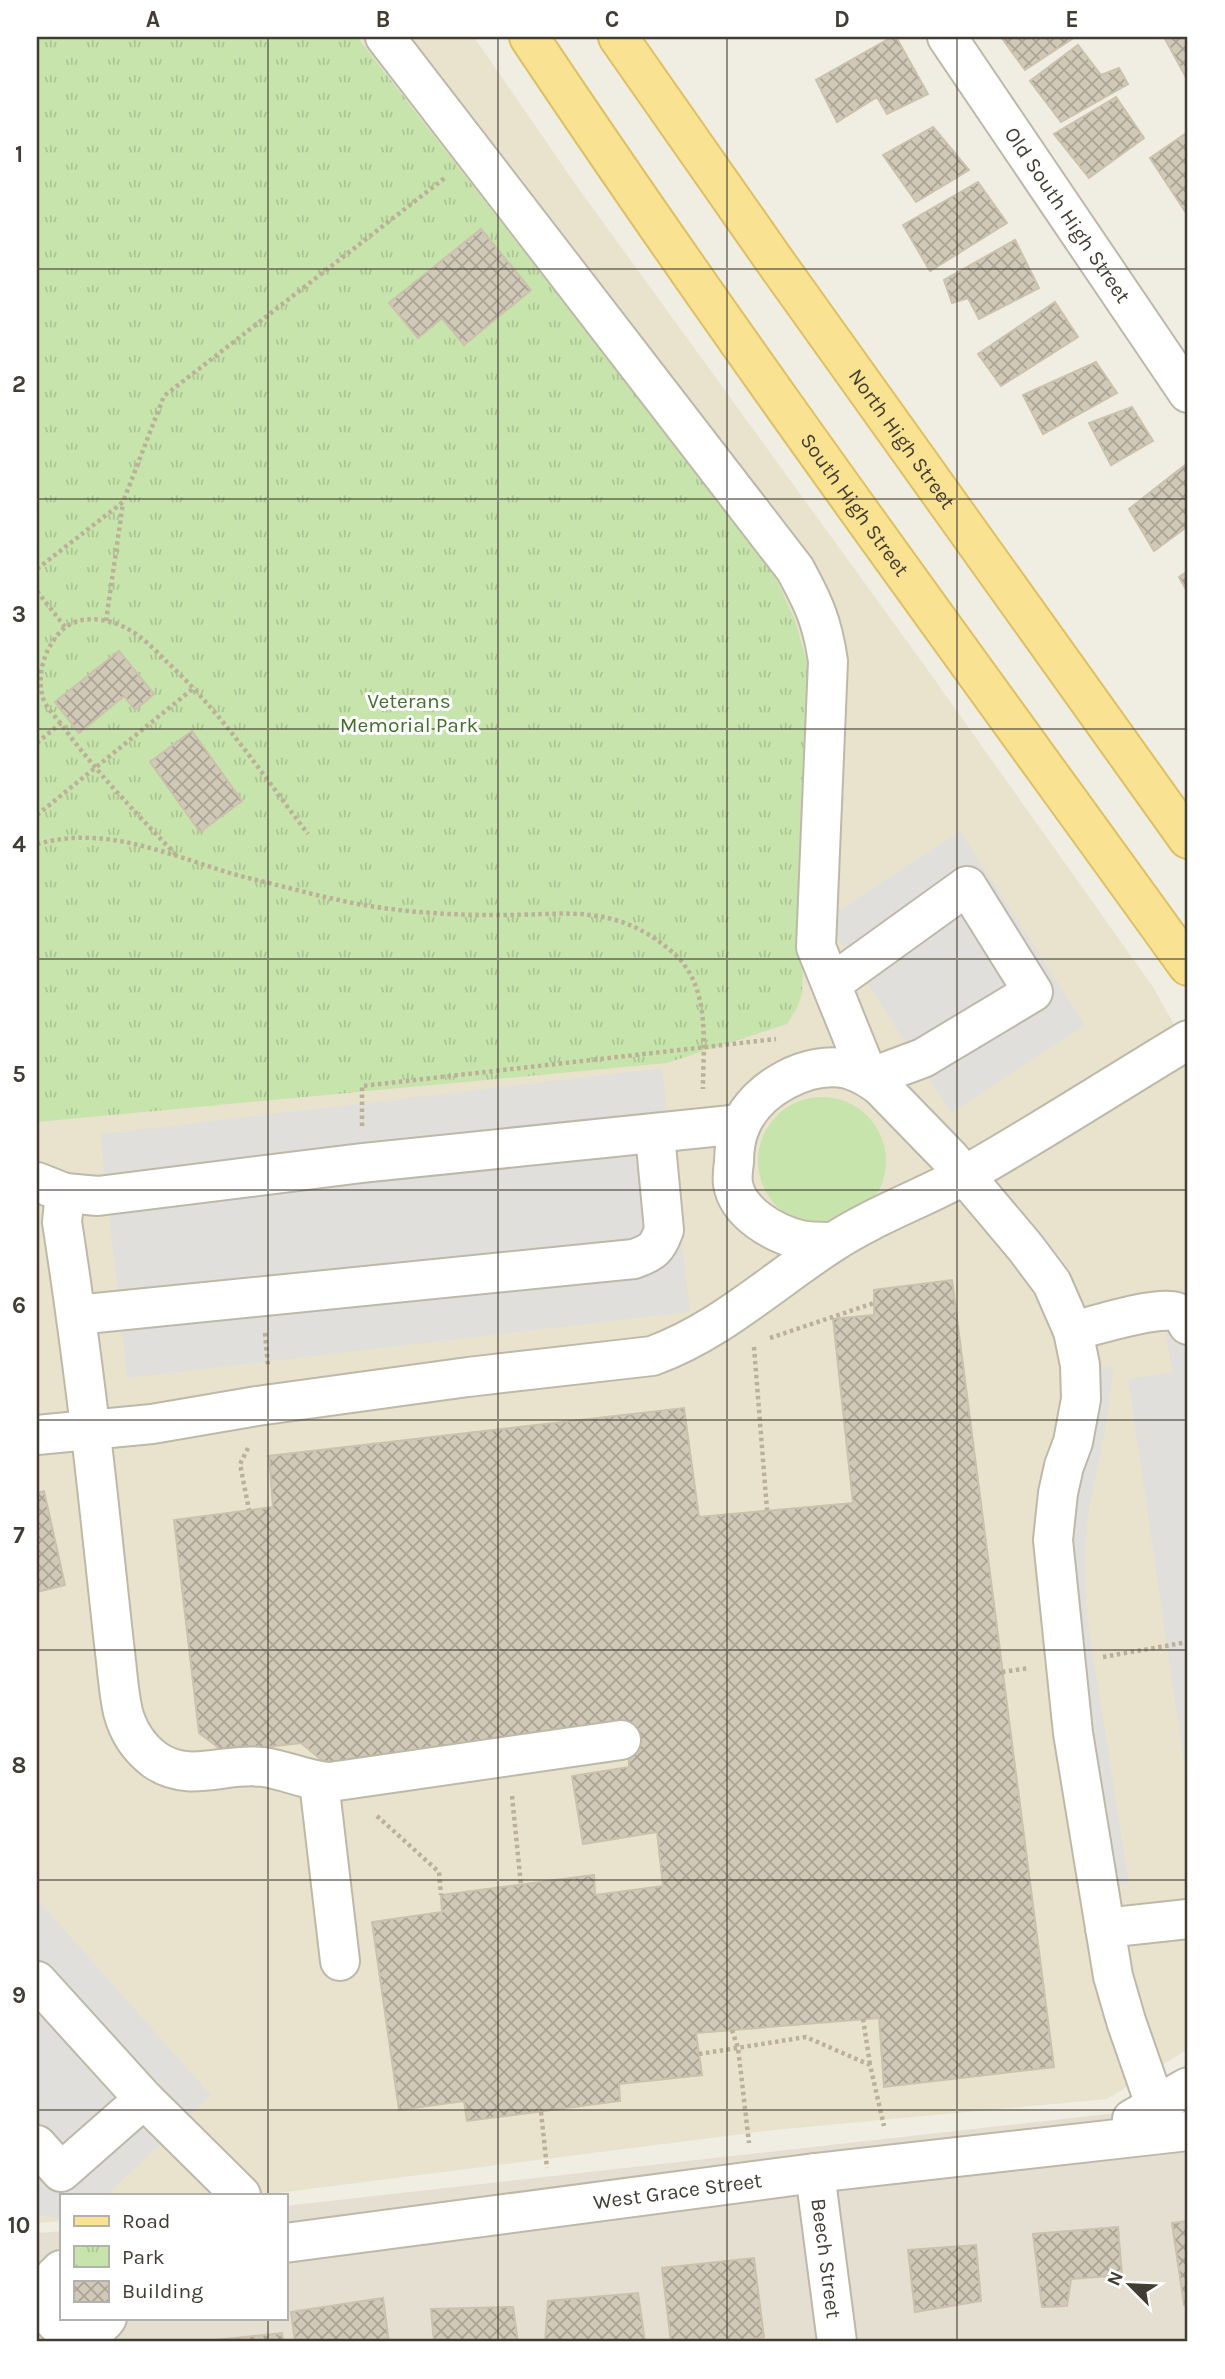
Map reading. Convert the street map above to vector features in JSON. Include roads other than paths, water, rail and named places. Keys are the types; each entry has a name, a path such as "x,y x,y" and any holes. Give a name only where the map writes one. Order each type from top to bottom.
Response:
{"main road":[{"name":"South High Street","path":"529,37 611,160 789,413 1188,966"},
{"name":"North High Street","path":"618,37 1188,839"}],"street":[{"path":"385,37 795,569 819,616 828,661 816,947 869,1078"},
{"name":"Old South High Street","path":"947,37 1188,393"},
{"path":"831,984 967,886 1033,992 923,1058 869,1078"},
{"path":"37,1435 152,1424 257,1405 468,1377 645,1358 679,1347 832,1242 964,1175 1051,1126 1188,1040"},
{"path":"832,1242 802,1240 760,1222 742,1205 733,1185 734,1153 741,1125 760,1098 787,1079 822,1068 849,1070 869,1078 881,1087 964,1175 1042,1269 1060,1298 1073,1331 1080,1365 1081,1399 1073,1442 1058,1493 1053,1540 1073,1733 1113,1976 1169,2124"},
{"path":"621,1740 330,1782 319,1782 251,1766 205,1773 184,1772 155,1760 139,1745 123,1712 76,1315 62,1222 51,1187 98,1196 362,1163 741,1125"},
{"path":"76,1315 634,1259 652,1252 660,1242 664,1230 655,1135"},
{"path":"1073,1331 1142,1314 1173,1311 1183,1315 1188,1325"},
{"path":"319,1782 340,1961"},
{"path":"1105,1928 1188,1919"},
{"path":"37,1981 144,2098 240,2194"},
{"name":"West Grace Street","path":"287,2241 1071,2143 1108,2130 1169,2124 1188,2087"},
{"path":"37,2145 61,2172 144,2098"},
{"name":"Beech Street","path":"815,2173 837,2342"},
{"path":"49,2278 45,2296 51,2319 70,2332 99,2330"}],"park label":[{"name":"Veterans Memorial Park","path":"409,713"}]}
